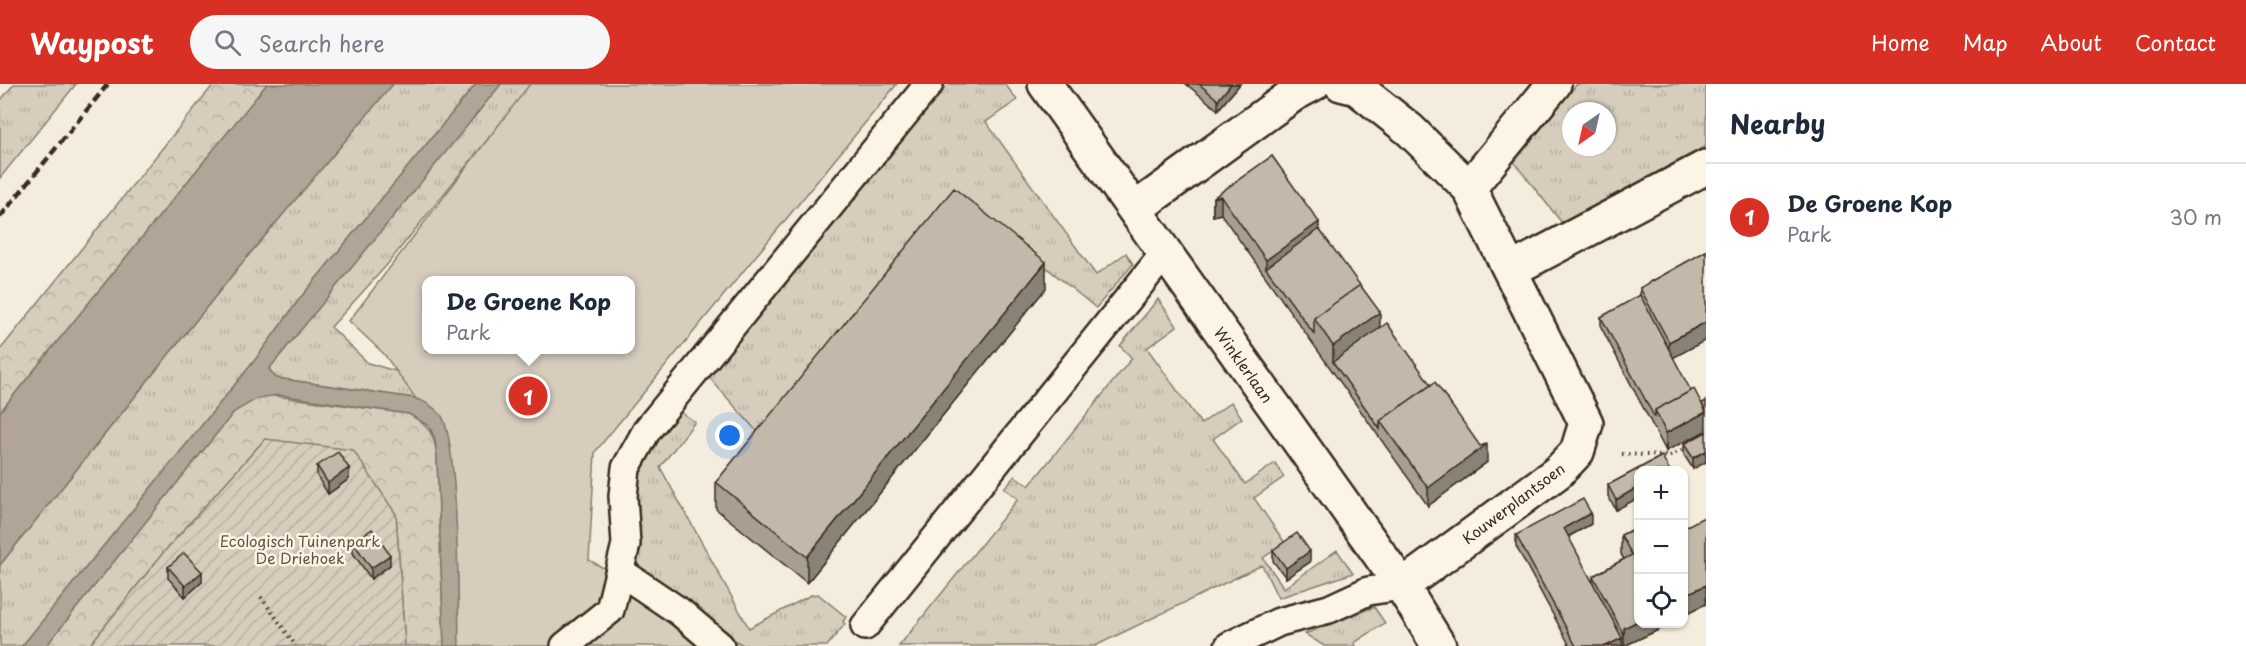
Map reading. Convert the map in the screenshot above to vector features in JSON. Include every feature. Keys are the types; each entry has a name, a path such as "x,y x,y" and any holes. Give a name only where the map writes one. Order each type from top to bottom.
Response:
{"street":[{"name":"Winklerlaan","path":"1045,84 1402,586 1439,646"},
{"path":"1135,209 1294,94 1313,84"},
{"name":"Kouwerplantsoen","path":"1341,84 1357,88 1410,130 1469,188 1586,423 1577,452 1558,472 1402,586"},
{"path":"1469,188 1554,84"},
{"path":"1511,270 1706,167"}],"lane":[{"path":"565,646 610,610 626,544 623,496 627,468 647,430 929,84"},
{"path":"865,626 1166,252"},
{"path":"621,572 680,612 720,646"},
{"path":"1230,646 1279,621 1329,609 1368,591 1402,586"}],"path":[{"path":"1577,452 1670,456 1697,442"},
{"path":"261,597 296,646"}],"green space":[{"path":"14,84 76,84 0,178 0,101"},
{"path":"214,84 267,84 0,412 0,350"},
{"path":"393,84 476,84 301,297 255,360 22,646 0,646 0,565 242,263"},
{"path":"501,84 532,84 386,266 331,327 368,363 416,377 477,601 414,398 276,378 269,369"},
{"path":"530,84 897,84 595,452 589,560 745,646 451,646 444,438 384,354 349,321"},
{"path":"943,84 1005,84 1017,100 986,122 1096,275 1126,253 1133,264 1096,308 1026,251 768,444 707,375"},
{"path":"1577,84 1706,84 1706,146 1562,223 1514,162 1562,103 1562,156 1616,156 1616,102 1562,102"},
{"path":"1158,299 1177,326 1147,348 1201,424 1231,402 1242,418 1213,439 1245,484 1275,463 1284,477 1254,498 1285,543 1263,558 1284,588 1337,550 1353,573 1278,598 1262,565 1095,646 899,646 1018,499 1004,488 1015,476 1029,486 1132,358 1120,346"},
{"path":"268,395 409,414 430,432 435,443 437,458 444,646 405,646 396,514 265,439 163,553 89,646 46,646 234,412 246,403"},
{"path":"679,411 695,422 660,467 749,628 811,595 818,594 846,617 843,622 845,624 827,646 738,646 638,566 634,507 635,484 651,448"},
{"name":"Ecologisch Tuinenpark De Driehoek","path":"265,439 353,450 396,514 405,646 89,646 163,553"},
{"path":"1374,607 1385,623 1354,643 1356,646 1324,646 1305,634"}],"shaded area":[{"path":"267,84 393,84 242,263 0,565 0,412"},
{"path":"476,84 501,84 269,369 276,378 414,398 429,405 441,415 447,430 454,488 459,646 444,646 437,458 435,439 429,426 409,414 279,395 258,398 234,412 46,646 22,646 255,360 301,297"}],"building":[{"path":"1199,84 1231,84 1218,100"},
{"path":"1272,156 1319,222 1266,260 1221,196 1213,198"},
{"path":"954,188 1046,262 807,557 716,482"},
{"path":"1319,229 1360,285 1314,318 1314,334 1266,268"},
{"path":"1706,251 1706,322 1669,342 1640,288"},
{"path":"1360,285 1380,312 1333,346 1314,318"},
{"path":"1640,295 1691,391 1655,410 1655,418 1601,317"},
{"path":"1387,323 1431,385 1380,421 1380,429 1333,362"},
{"path":"1435,382 1480,446 1487,444 1428,488 1380,421"},
{"path":"1694,389 1706,412 1666,433 1655,410"},
{"path":"1706,432 1706,451 1693,458 1684,444"},
{"path":"338,452 349,468 328,483 317,466"},
{"path":"1662,456 1667,466 1643,466"},
{"path":"1634,471 1634,489 1616,500 1608,485"},
{"path":"1583,499 1591,513 1564,528 1622,638 1606,646 1576,646 1516,535"},
{"path":"1706,516 1706,585 1688,594 1688,574 1688,525"},
{"path":"372,529 390,555 371,568 353,542"},
{"path":"1634,529 1634,623 1624,628 1624,635 1593,576 1632,555 1621,535"},
{"path":"1297,533 1310,551 1286,568 1273,550"},
{"path":"184,553 202,572 185,586 168,567"}],"railway":[{"path":"0,217 108,84"}],"place":[{"name":"De Groene Kop","path":"528,396"}]}
